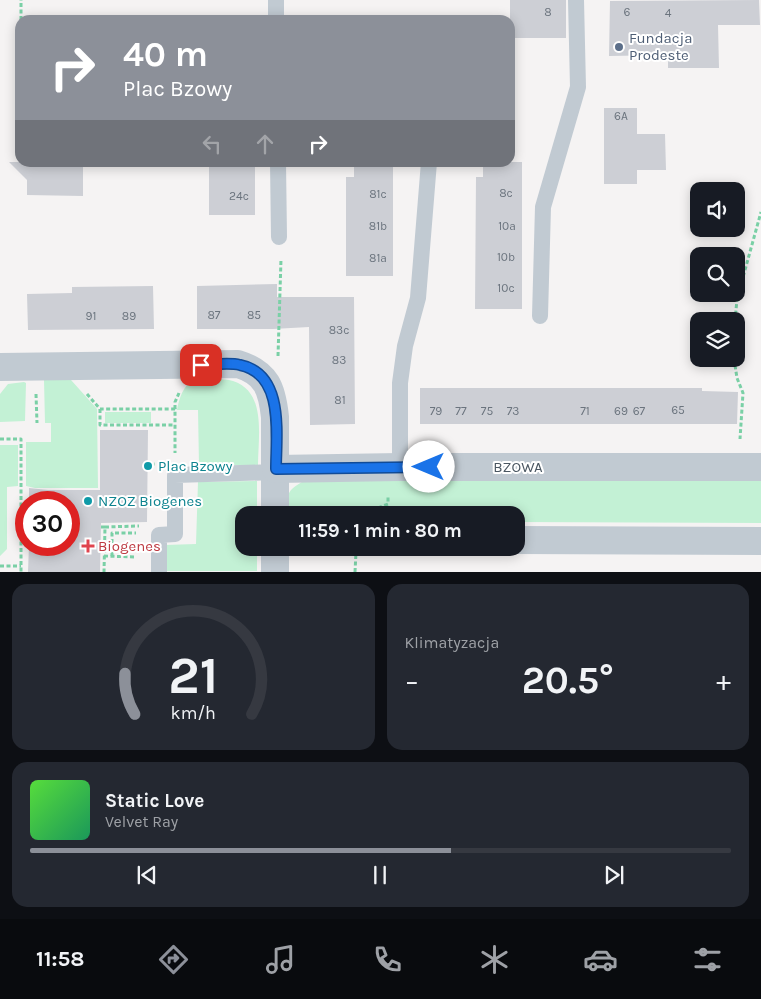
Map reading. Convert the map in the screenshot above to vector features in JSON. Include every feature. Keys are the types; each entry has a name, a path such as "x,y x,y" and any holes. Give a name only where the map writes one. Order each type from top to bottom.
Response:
{"street":[{"path":"0,367 238,364 250,368 262,376 272,392 275,417 275,506"},
{"name":"BZOWA","path":"276,471 400,467 761,467"},
{"path":"525,540 761,541"},
{"path":"275,556 275,572"}],"lane":[{"path":"276,0 276,15"},
{"path":"540,316 543,207 578,86 576,0"},
{"path":"278,167 279,237"},
{"path":"400,467 400,383 405,346 418,298 429,167"},
{"path":"159,564 159,535 175,534 175,475 276,471"}],"path":[{"path":"20,15 21,0"},
{"path":"736,312 737,299 761,212"},
{"path":"278,363 281,246 279,237"},
{"path":"735,367 743,393 740,442"},
{"path":"81,386 100,409 100,425 175,425"},
{"path":"175,454 174,409 182,386"},
{"path":"36,388 37,423"},
{"path":"100,409 174,409"},
{"path":"0,438 21,439 21,572"},
{"path":"380,506 388,504"},
{"path":"104,572 103,527 140,526 140,532 112,533 112,556"},
{"path":"104,556 159,564"},
{"path":"356,556 356,572"},
{"path":"0,566 22,566"}],"green space":[{"path":"219,379 233,381 244,387 251,395 256,405 258,417 258,465 199,465 198,410 177,410 184,389 194,380"},
{"path":"44,380 71,380 97,409 98,488 35,488 26,486 26,442 51,442 51,423 45,423"},
{"path":"26,383 25,421 0,422 0,394 8,384"},
{"path":"105,412 151,412 151,423 105,423"},
{"path":"0,445 18,445 18,486 7,487 7,549 0,556"},
{"path":"761,477 761,523 525,522 525,506 287,506 288,495 293,488 309,478"},
{"path":"257,481 257,506 235,506 235,556 257,556 257,571 165,571 165,545 196,544 198,482"}],"building":[{"path":"510,0 566,0 566,38 515,38 515,15 510,15"},
{"path":"759,0 760,25 718,25 719,68 668,68 668,55 609,56 610,1"},
{"path":"604,108 637,108 637,134 665,134 666,170 637,170 637,184 604,184"},
{"path":"9,162 15,162 15,167 83,167 83,196 27,195 27,180"},
{"path":"515,162 522,162 522,309 475,309 476,177 483,177 483,167 515,167"},
{"path":"209,167 255,167 255,215 209,215"},
{"path":"354,167 393,167 393,276 346,276 346,177 354,177"},
{"path":"277,284 277,297 354,297 355,424 310,425 309,327 197,329 197,286"},
{"path":"153,286 154,329 28,330 27,294 72,293 72,287"},
{"path":"420,388 702,388 702,391 738,392 737,424 420,424"},
{"name":"NZOZ Biogenes","path":"100,430 148,430 147,522 101,523 100,572 28,572 29,556 80,556 80,491 29,491 29,488 100,490"}],"place":[{"name":"Fundacja Prodeste","path":"619,47"},
{"name":"Plac Bzowy","path":"148,466"},
{"name":"NZOZ Biogenes","path":"88,501"},
{"name":"Biogenes","path":"88,546"}],"route":[{"path":"201,365 238,364 250,368 262,376 268,384 272,392 274,404 276,469 429,467"}]}
